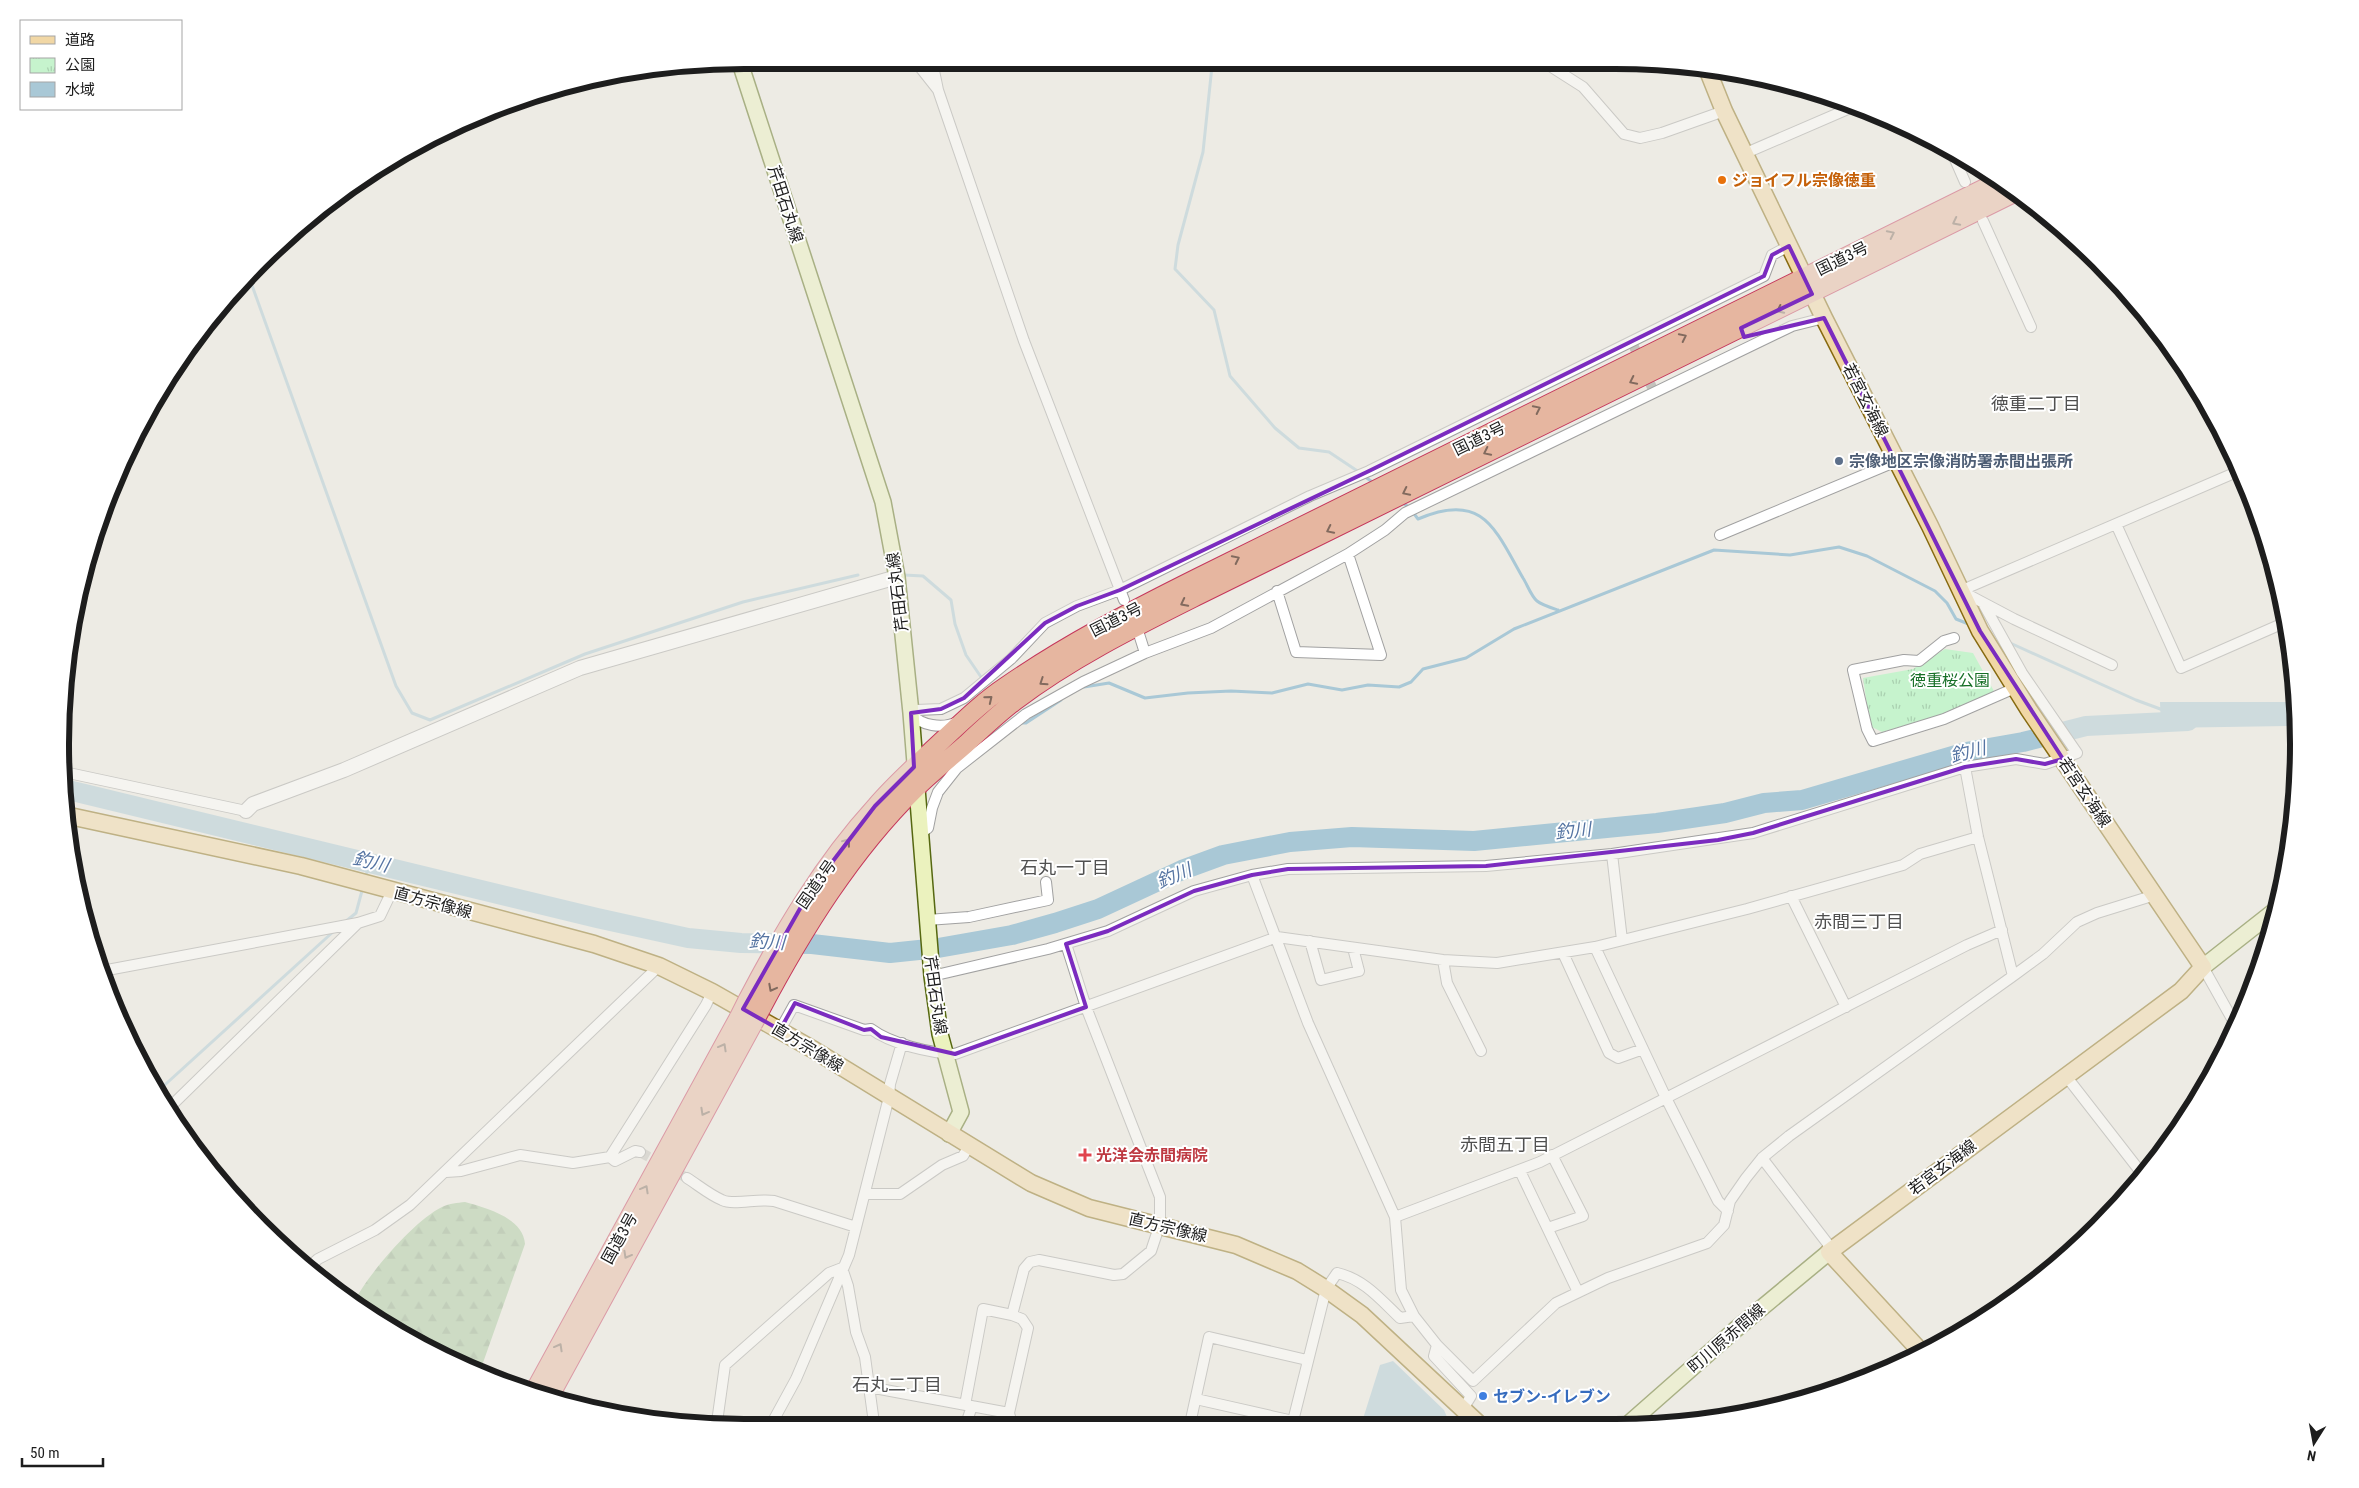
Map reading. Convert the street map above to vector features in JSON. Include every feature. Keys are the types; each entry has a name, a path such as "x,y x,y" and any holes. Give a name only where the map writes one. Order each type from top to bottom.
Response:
{"highway":[{"name":"国道3号","path":"553,1391 750,1013 765,967 789,924 815,884 875,806 966,718 1004,687 1094,630 1435,469 1804,277 1992,185"},
{"name":"国道3号","path":"1435,469 1812,294 2008,196"},
{"name":"国道3号","path":"537,1386 750,1013 783,968 808,925 868,842 915,788 1014,702 1066,666 1105,643 1370,501"}],"main road":[{"name":"芹田石丸線","path":"742,69 884,502 897,577 911,713 915,788 931,973 940,1034 961,1112 949,1134"},
{"name":"若宮玄海線","path":"1710,76 1724,111 1746,152 1812,294 1897,461 1962,596 1996,658 2015,688 2036,707 2203,967 2181,992 1829,1252"},
{"name":"直方宗像線","path":"73,817 301,866 594,944 658,966 712,992 780,1030 1031,1183 1089,1208 1236,1244 1275,1261 1326,1289 1362,1315 1474,1419"},
{"path":"2203,967 2268,916"},
{"path":"1829,1252 1918,1348"},
{"name":"町川原赤間線","path":"1634,1419 1748,1318 1829,1252"}],"street":[{"path":"921,69 938,90"},
{"path":"934,69 938,90 1024,341 1124,600"},
{"path":"1555,69 1583,87 1624,134 1640,138 1662,133 1724,111"},
{"path":"1746,152 1846,110"},
{"path":"1956,161 1965,182"},
{"path":"1983,221 2031,327"},
{"path":"966,718 951,726 945,726 929,724 915,719 911,713 916,710 940,709 964,698 1011,659 1045,623 1077,606 1120,590 1302,499 1369,471 1764,276 1772,255 1789,246"},
{"path":"919,834 928,828 938,792 956,768 1026,714 1083,682 1145,653 1211,628 1348,554 1385,530 1405,513 1792,326 1824,318"},
{"path":"1720,535 1897,461"},
{"path":"1962,596 2116,524 2233,473"},
{"path":"2116,524 2181,668 2279,625"},
{"path":"1277,591 1296,652 1381,654 1348,554"},
{"path":"70,773 246,811 253,804 344,770 580,668 897,577"},
{"path":"1962,596 1983,603 2112,665"},
{"path":"1983,603 2018,666 2036,707"},
{"path":"1139,634 1145,653"},
{"path":"1954,638 1944,641 1919,661 1904,660 1853,670 1867,729 1873,741 1944,719 2015,688"},
{"path":"931,973 1066,944 1108,931 1194,891 1252,875 1288,869 1486,866 1612,854 1754,833 1965,767 2016,759 2045,764 2066,754"},
{"path":"1965,767 1978,837 2013,976"},
{"path":"780,1030 794,1005 864,1030 871,1029 881,1037 955,1054 1277,936 1443,960 1497,963 1595,947 1792,896 1903,865 1920,854 1978,837"},
{"path":"1612,854 1622,940"},
{"path":"1252,875 1277,936 1308,1023 1395,1217 1401,1290 1414,1316 1437,1345 1473,1381 1556,1303 1578,1290 1638,1266 1707,1243 1724,1225 1730,1201 1762,1158 1789,1136 2043,954 2077,922 2097,913 2155,895"},
{"path":"927,920 969,917 1048,900 1046,882"},
{"path":"108,970 358,924 380,916 392,891"},
{"path":"1792,896 1846,1007"},
{"path":"173,1104 358,924"},
{"path":"1395,1217 1520,1171 1966,945 2002,930"},
{"path":"1310,941 1321,980 1358,971 1354,948"},
{"path":"1012,1315 1024,1269 1030,1262 1039,1260 1114,1275 1123,1274 1151,1251 1160,1224 1160,1197 1086,1007 1066,944"},
{"path":"1595,947 1666,1098 1718,1201 1728,1211"},
{"path":"1563,953 1609,1053 1618,1058 1643,1049"},
{"path":"1443,960 1447,983 1481,1051"},
{"path":"313,1264 318,1259 375,1230 410,1205 658,966"},
{"path":"2203,967 2232,1018"},
{"path":"610,1157 706,1006 712,992"},
{"path":"774,1419 796,1378 842,1268 856,1227 889,1097 890,1084 902,1043"},
{"path":"2066,1076 2139,1169"},
{"path":"865,1194 900,1194 942,1165 963,1156 969,1146"},
{"path":"446,1172 461,1171 520,1155 573,1163 610,1157 615,1161 635,1151 640,1152"},
{"path":"1548,1228 1583,1216 1552,1155"},
{"path":"1762,1158 1828,1244 1829,1252"},
{"path":"1520,1171 1578,1290"},
{"path":"688,1178 721,1200 729,1202 762,1199 774,1201 856,1227"},
{"path":"842,1268 848,1286 856,1332 865,1357 873,1419"},
{"path":"718,1418 725,1365 829,1273 842,1268"},
{"path":"1294,1419 1326,1289 1336,1273 1347,1275 1374,1292 1400,1318 1414,1316"},
{"path":"967,1419 983,1309 1022,1319 1028,1328 1009,1413 1011,1419"},
{"path":"1191,1419 1209,1337 1307,1360"},
{"path":"1437,1345 1434,1356 1471,1396 1463,1409"},
{"path":"869,1388 1009,1413"},
{"path":"1196,1399 1277,1419"}],"highlighted area":[{"path":"1789,246 1812,294 1741,328 1744,337 1824,318 1980,631 2063,759 2045,764 2016,759 1965,767 1753,833 1718,840 1486,866 1288,869 1252,875 1194,891 1108,931 1066,944 1086,1007 955,1054 881,1037 871,1029 864,1030 795,1003 780,1030 743,1009 810,891 875,806 914,767 911,713 941,709 964,698 1045,623 1077,606 1120,590 1369,471 1764,276 1772,255"}],"green space":[{"name":"徳重桜公園","path":"1945,649 1973,653 1995,693 1948,713 1882,732 1870,726 1863,678 1913,669"},
{"path":"465,1202 493,1211 518,1227 523,1235 525,1244 482,1366 445,1350 406,1329 357,1297 381,1263 406,1235 431,1214 451,1204"}],"water":[{"path":"2160,702 2289,702 2290,726 2161,728"},
{"path":"1393,1361 1444,1410 1447,1417 1445,1419 1363,1419 1380,1365"}],"waterway":[{"path":"1212,69 1203,152 1178,245 1175,269 1214,310 1230,376 1275,428 1299,448 1329,452 1359,472"},
{"path":"251,283 396,686 412,713 430,720 585,654 743,602 858,575"},
{"path":"1364,476 1375,484"},
{"path":"1401,502 1409,507 1418,519 1440,511 1458,510 1472,512 1484,520 1495,530 1535,599 1558,610"},
{"path":"1084,687 1109,683 1145,698 1231,691 1272,693 1308,684 1342,690 1368,685 1399,687 1411,682 1423,669 1466,658 1514,629 1714,550 1790,555 1839,547 1867,556 1935,591 1947,603 1956,619 1971,625"},
{"path":"904,575 923,576 951,600 955,624 966,655 981,677"},
{"path":"2008,642 2136,700 2163,710"},
{"path":"1020,723 1026,723 1061,700"},
{"name":"釣川","path":"70,791 597,918 688,938 741,943 812,944 890,953 938,948 1012,935 1098,909 1182,870 1223,855 1290,842 1352,837 1474,841 1657,823 1725,813 1764,803 1802,800 1966,752 2023,742 2086,726 2188,721"},
{"path":"365,879 370,862"},
{"path":"345,922 356,913 363,887"},
{"path":"162,1087 334,931"}],"tunnel":[{"path":"1632,342 1654,392"},
{"path":"640,1152 687,1178"}],"place":[{"name":"ジョイフル宗像徳重","path":"1722,180"},
{"name":"宗像地区宗像消防署赤間出張所","path":"1839,461"},
{"name":"光洋会赤間病院","path":"1085,1155"},
{"name":"セブン-イレブン","path":"1483,1396"}],"district":[{"name":"徳重二丁目","path":"2036,404"},
{"name":"石丸一丁目","path":"1065,868"},
{"name":"赤間三丁目","path":"1859,922"},
{"name":"赤間五丁目","path":"1505,1145"},
{"name":"石丸二丁目","path":"897,1385"}]}
